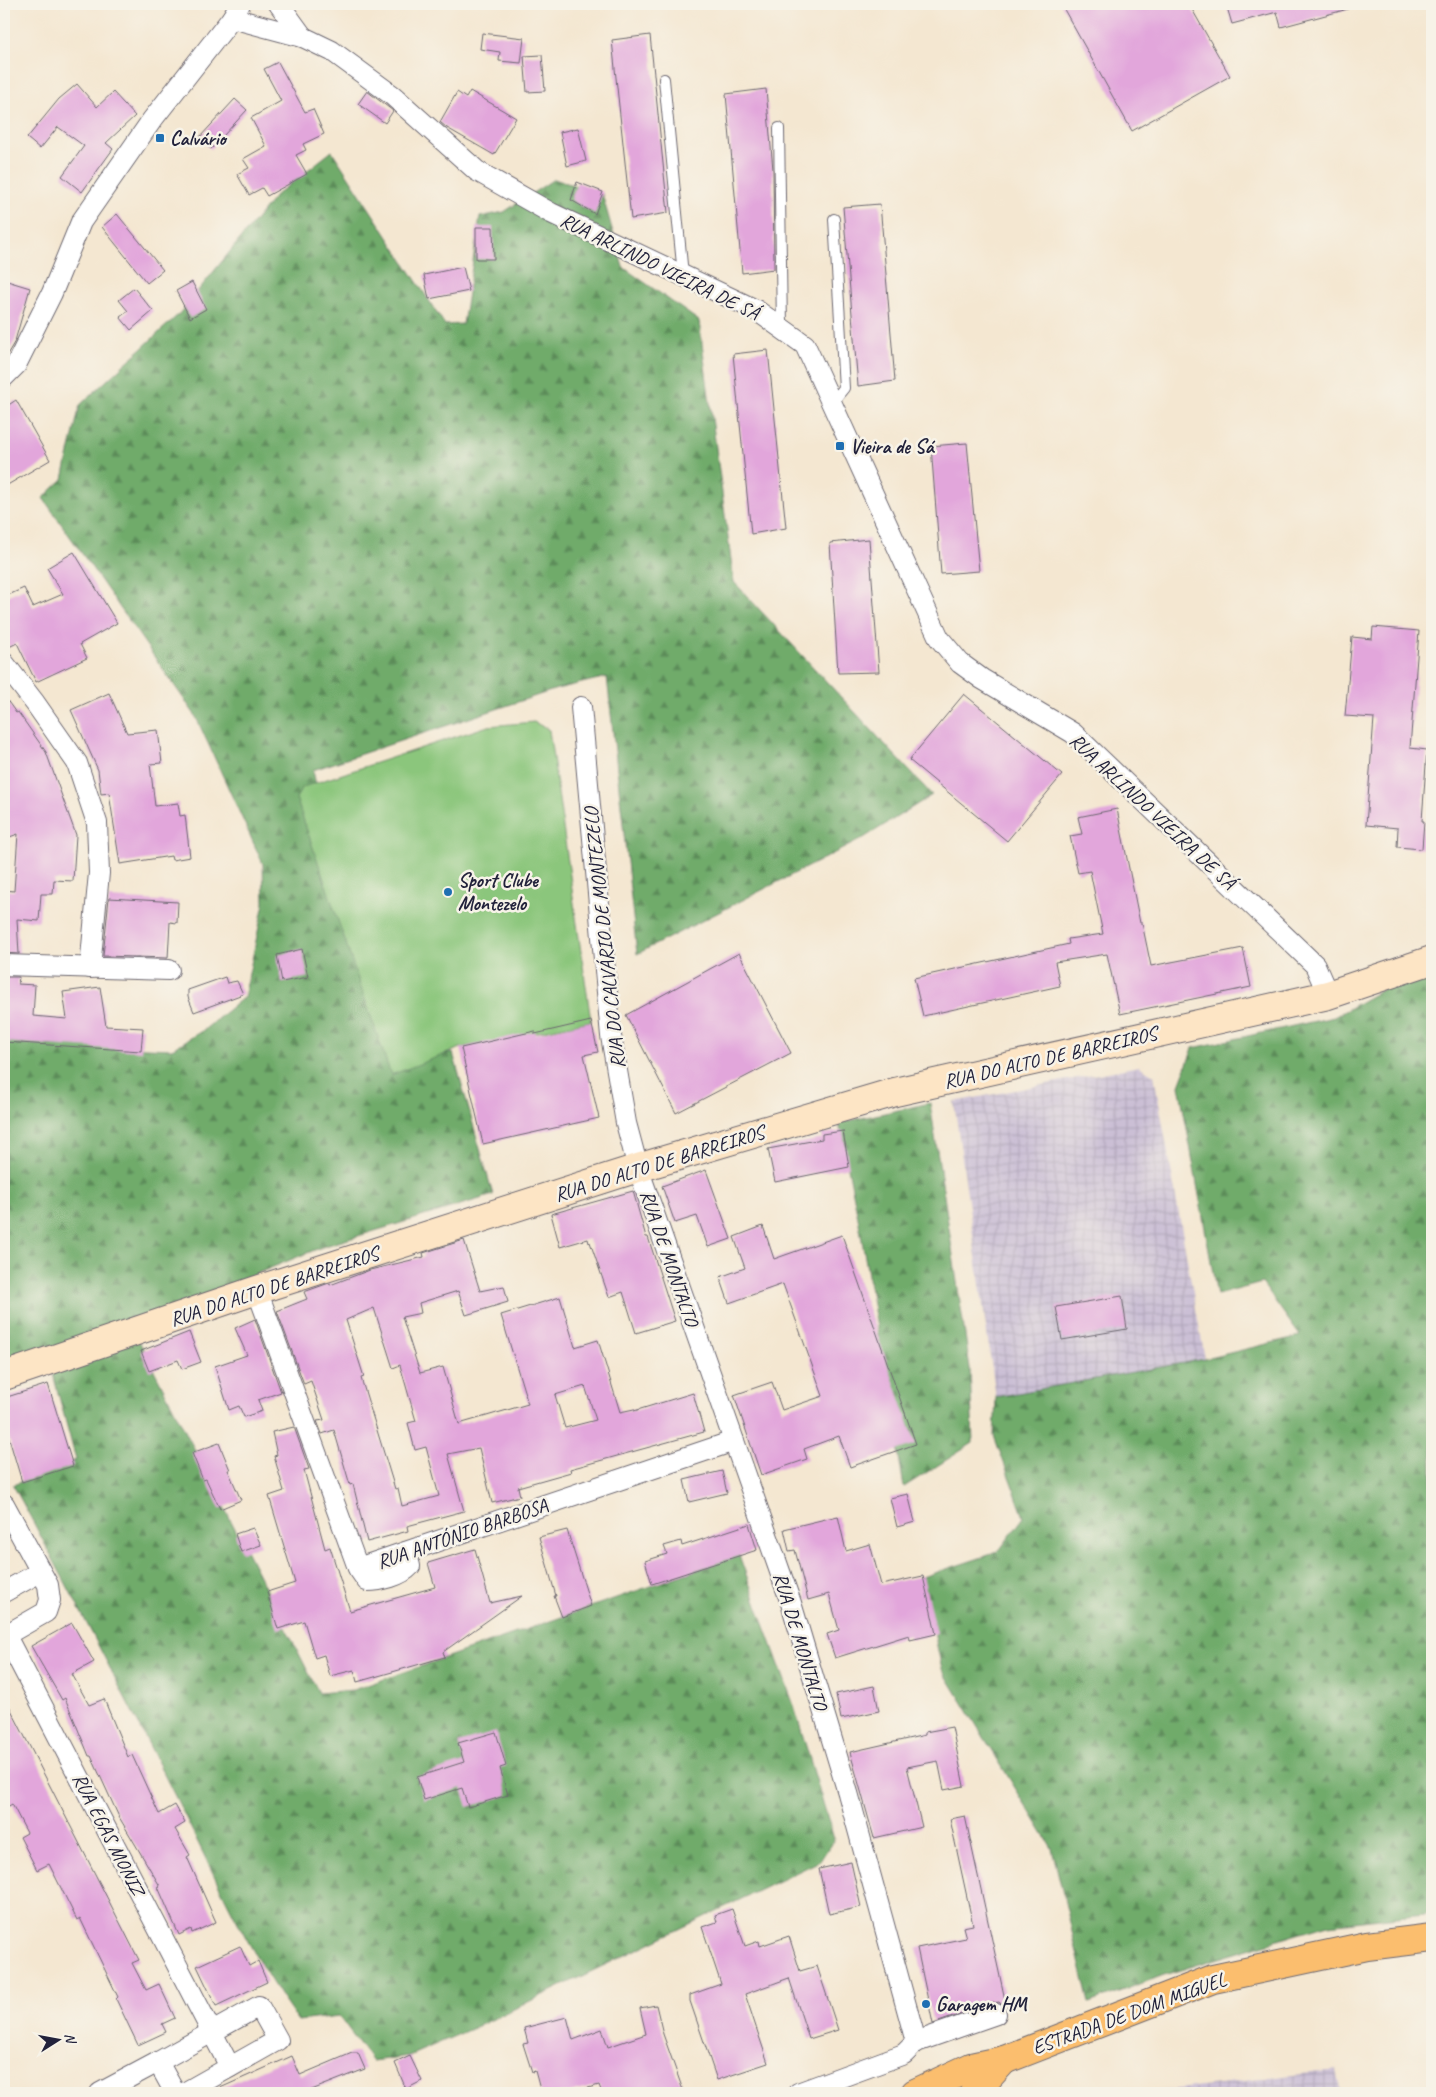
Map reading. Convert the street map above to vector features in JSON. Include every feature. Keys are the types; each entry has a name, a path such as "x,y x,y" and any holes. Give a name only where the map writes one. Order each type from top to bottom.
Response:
{"main road":[{"name":"ESTRADA DE DOM MIGUEL","path":"915,2093 971,2067 1004,2060 1213,1979 1367,1946 1432,1938"},
{"path":"974,2093 1004,2060"}],"street":[{"path":"279,4 303,37"},
{"path":"4,377 16,365 40,317 81,222 152,120 236,11 303,37"},
{"name":"RUA ARLINDO VIEIRA DE SÁ","path":"303,37 332,51 392,95 477,171 551,213 756,310 804,345 939,638 960,663 1073,733 1315,965 1328,996"},
{"path":"4,663 77,763 96,823 99,873 90,968"},
{"name":"RUA DO CALVÁRIO DE MONTEZELO","path":"581,707 611,1036 626,1123 638,1168"},
{"name":"RUA DO ALTO DE BARREIROS","path":"4,1376 256,1290 638,1168 895,1092 1328,996 1432,960"},
{"path":"4,964 168,970"},
{"name":"RUA DE MONTALTO","path":"638,1168 791,1603 848,1793 916,2042"},
{"name":"RUA ANTÓNIO BARBOSA","path":"256,1290 358,1568 734,1441"},
{"name":"RUA EGAS MONIZ","path":"4,1504 48,1585 50,1600 46,1612 4,1634 230,2067"},
{"path":"4,1592 40,1572"},
{"path":"100,2093 259,2006 278,2040 184,2093"},
{"path":"798,2093 904,2054 916,2042 996,2014"},
{"path":"158,2062 174,2093"}],"lane":[{"path":"664,79 683,275"},
{"path":"779,128 782,329"},
{"path":"832,404 844,388 834,219"}],"shaded area":[{"path":"1139,1066 1154,1075 1205,1359 996,1397 954,1102"},
{"path":"1336,2070 1341,2093 1065,2093 1102,2088 1160,2091"}],"green space":[{"path":"332,151 445,325 463,324 480,217 504,212 554,179 602,194 623,267 699,321 734,582 932,795 862,839 637,954 607,677 557,689 313,770 318,796 392,1064 453,1053 493,1195 322,1247 131,1325 319,1693 353,1690 739,1555 793,1703 834,1839 820,1861 487,2022 409,2056 372,2061 339,2016 298,2021 248,1942 117,1682 13,1485 76,1460 46,1348 4,1363 4,1037 121,1047 172,1049 205,1029 244,997 264,903 263,864 195,715 43,498 63,479 80,405 179,314 276,195"},
{"name":"Sport Clube Montezelo","path":"534,722 549,730 591,1021 461,1048 391,1075 296,798 303,787 488,726"},
{"path":"1432,970 1432,1913 1328,1925 1164,1975 1089,2003 1052,1848 942,1669 922,1577 998,1552 1024,1517 994,1436 996,1397 1205,1359 1300,1336 1262,1283 1217,1295 1179,1085 1193,1048 1334,1017 1392,984"},
{"path":"930,1103 970,1368 973,1443 904,1487 860,1228 839,1123"}],"building":[{"path":"1061,4 1189,4 1230,76 1132,131"},
{"path":"1226,4 1347,4 1348,9 1281,27 1277,12 1232,24"},
{"path":"482,33 524,38 521,63 499,61 500,52 480,49"},
{"path":"650,35 668,213 631,219 612,40"},
{"path":"542,55 545,91 527,92 524,56"},
{"path":"278,62 305,112 313,109 324,134 303,144 306,150 296,155 307,174 267,196 262,188 249,195 237,174 249,168 243,159 266,146 251,118 281,101 264,69"},
{"path":"77,84 97,107 113,92 135,116 106,143 113,149 82,192 62,176 84,146 58,127 40,149 27,138 59,99"},
{"path":"766,89 773,170 774,269 742,273 726,94"},
{"path":"367,91 393,111 385,123 358,104"},
{"path":"470,91 516,118 494,155 440,122 457,92 466,98"},
{"path":"235,99 247,110 211,149 199,138"},
{"path":"578,128 586,161 567,166 560,132"},
{"path":"577,182 603,192 595,214 571,200"},
{"path":"880,204 895,381 858,386 843,207"},
{"path":"117,214 163,270 147,283 102,227"},
{"path":"476,227 493,227 494,259 476,259"},
{"path":"463,267 469,291 429,299 424,275"},
{"path":"4,280 30,288 15,341 4,360"},
{"path":"192,282 206,309 190,318 176,291"},
{"path":"134,288 153,311 131,330 120,317 128,311 119,300"},
{"path":"768,350 786,528 751,534 733,354"},
{"path":"16,400 50,460 4,487 4,408"},
{"path":"967,443 979,571 941,574 931,446"},
{"path":"869,539 879,672 838,673 830,543"},
{"path":"74,552 117,623 80,644 87,658 36,682 17,643 9,647 4,636 4,597 24,588 33,607 63,594 47,568"},
{"path":"1373,627 1419,631 1410,748 1427,750 1422,849 1397,847 1398,828 1366,825 1374,718 1345,716 1352,637 1372,639"},
{"path":"109,693 127,733 158,730 162,763 150,764 155,806 178,803 180,816 185,815 190,857 172,860 171,856 120,864 109,793 101,794 98,770 71,710"},
{"path":"964,694 1062,775 1007,841 909,760"},
{"path":"4,696 16,713 18,712 46,752 76,835 73,881 54,880 53,894 41,894 39,921 17,919 19,954 4,953 4,890 14,891 18,834 4,839"},
{"path":"1117,809 1140,923 1142,923 1151,966 1243,948 1251,987 1120,1014 1107,954 1055,962 1060,986 923,1016 914,978 1069,944 1068,939 1103,934 1090,871 1078,873 1070,836 1082,834 1078,817"},
{"path":"109,898 178,902 177,923 170,922 168,958 103,956"},
{"path":"302,949 308,977 282,982 277,955"},
{"path":"739,953 791,1053 676,1113 626,1015"},
{"path":"4,977 19,977 18,984 35,985 33,1016 67,1019 63,992 100,987 106,1026 143,1028 141,1051 4,1042"},
{"path":"225,977 227,983 237,981 243,994 194,1012 188,997 188,990"},
{"path":"591,1021 598,1052 584,1055 599,1118 483,1144 461,1048 535,1031 535,1034"},
{"path":"843,1131 849,1167 775,1182 768,1149 822,1139 822,1134"},
{"path":"706,1170 731,1239 708,1247 697,1216 675,1223 662,1186"},
{"path":"633,1191 646,1237 648,1237 675,1321 636,1333 623,1292 609,1297 588,1239 560,1247 551,1214"},
{"path":"763,1226 774,1259 842,1235 916,1444 850,1467 839,1436 804,1449 807,1459 761,1475 734,1395 772,1382 782,1410 823,1396 783,1284 729,1303 720,1277 745,1268 734,1237"},
{"path":"464,1240 480,1291 504,1286 508,1302 466,1315 458,1291 419,1303 421,1313 402,1317 420,1373 443,1367 459,1424 528,1404 501,1315 560,1297 575,1347 598,1340 620,1412 634,1409 634,1411 693,1393 704,1432 570,1469 571,1472 518,1487 520,1496 492,1503 479,1448 448,1454 464,1511 407,1526 408,1531 367,1542 353,1484 350,1485 334,1430 322,1434 317,1421 324,1420 311,1381 304,1384 277,1311 307,1299 304,1292 329,1283 330,1285 370,1270 424,1257 423,1253","holes":["374,1308 393,1368 400,1365 416,1421 408,1423 415,1450 426,1447 439,1496 402,1506 398,1488 395,1489 361,1378 364,1377 346,1320","585,1386 596,1420 565,1428 555,1395"]},
{"path":"1122,1296 1127,1329 1062,1340 1056,1307"},
{"path":"255,1319 281,1392 258,1400 262,1411 244,1417 239,1406 229,1410 215,1366 247,1355 235,1328"},
{"path":"189,1332 201,1362 182,1369 178,1360 149,1371 141,1351"},
{"path":"48,1384 73,1466 22,1482 8,1435 4,1436 4,1398"},
{"path":"294,1427 309,1469 304,1470 325,1549 330,1547 350,1611 435,1587 428,1563 475,1549 490,1603 522,1596 443,1652 445,1657 357,1682 354,1670 330,1676 324,1655 315,1658 304,1621 278,1629 267,1592 295,1583 269,1496 284,1491 274,1456 277,1455 272,1432"},
{"path":"219,1443 241,1500 220,1509 206,1479 203,1480 192,1453"},
{"path":"722,1471 727,1493 689,1502 684,1480"},
{"path":"908,1494 915,1522 897,1527 890,1498"},
{"path":"838,1516 846,1551 870,1544 881,1585 923,1576 936,1634 910,1640 909,1635 835,1658 827,1634 839,1630 829,1594 808,1600 795,1550 789,1551 784,1529"},
{"path":"749,1524 757,1550 652,1584 645,1561 667,1554 664,1546 681,1541 682,1546"},
{"path":"253,1528 261,1545 241,1552 235,1534"},
{"path":"567,1530 591,1606 562,1617 554,1596 556,1596 539,1537"},
{"path":"72,1623 94,1662 72,1674 89,1705 104,1699 128,1757 132,1755 159,1814 175,1805 185,1823 175,1829 190,1855 187,1857 216,1922 192,1933 191,1929 179,1935 158,1887 160,1886 119,1817 91,1756 89,1756 65,1698 62,1700 31,1646"},
{"path":"874,1686 879,1711 841,1719 836,1694"},
{"path":"4,1696 139,1960 132,1963 146,1990 159,1984 175,2018 162,2024 166,2032 138,2045 116,1999 118,1997 80,1918 77,1920 49,1864 37,1870 20,1837 27,1833 12,1804 4,1809"},
{"path":"952,1727 964,1786 944,1790 938,1761 907,1767 922,1827 874,1838 850,1752 925,1735 925,1732"},
{"path":"496,1732 506,1766 500,1768 508,1795 468,1807 462,1788 424,1800 417,1777 464,1762 458,1743"},
{"path":"965,1816 1007,2009 999,2002 993,2003 933,2024 917,1948 966,1938 963,1927 973,1925 950,1819"},
{"path":"851,1862 861,1907 829,1914 819,1869"},
{"path":"732,1909 745,1946 759,1941 760,1946 789,1936 800,1971 817,1966 838,2030 809,2039 789,1978 745,1994 768,2063 717,2080 690,2001 690,1995 721,1984 702,1927 717,1922 715,1915"},
{"path":"240,1946 249,1966 258,1961 267,1982 216,2006 197,1966"},
{"path":"656,2005 663,2034 684,2093 602,2093 599,2085 570,2093 541,2093 535,2071 532,2072 523,2044 528,2043 524,2028 567,2017 573,2040 602,2029 608,2047 646,2034 640,2008"},
{"path":"352,2053 358,2053 365,2069 304,2093 209,2093 292,2056 300,2075"},
{"path":"410,2056 422,2081 406,2089 395,2063"}],"place":[{"name":"Calvário","path":"160,138"},
{"name":"Vieira de Sá","path":"840,446"},
{"name":"Sport Clube Montezelo","path":"448,892"},
{"name":"Garagem HM","path":"926,2004"}]}
